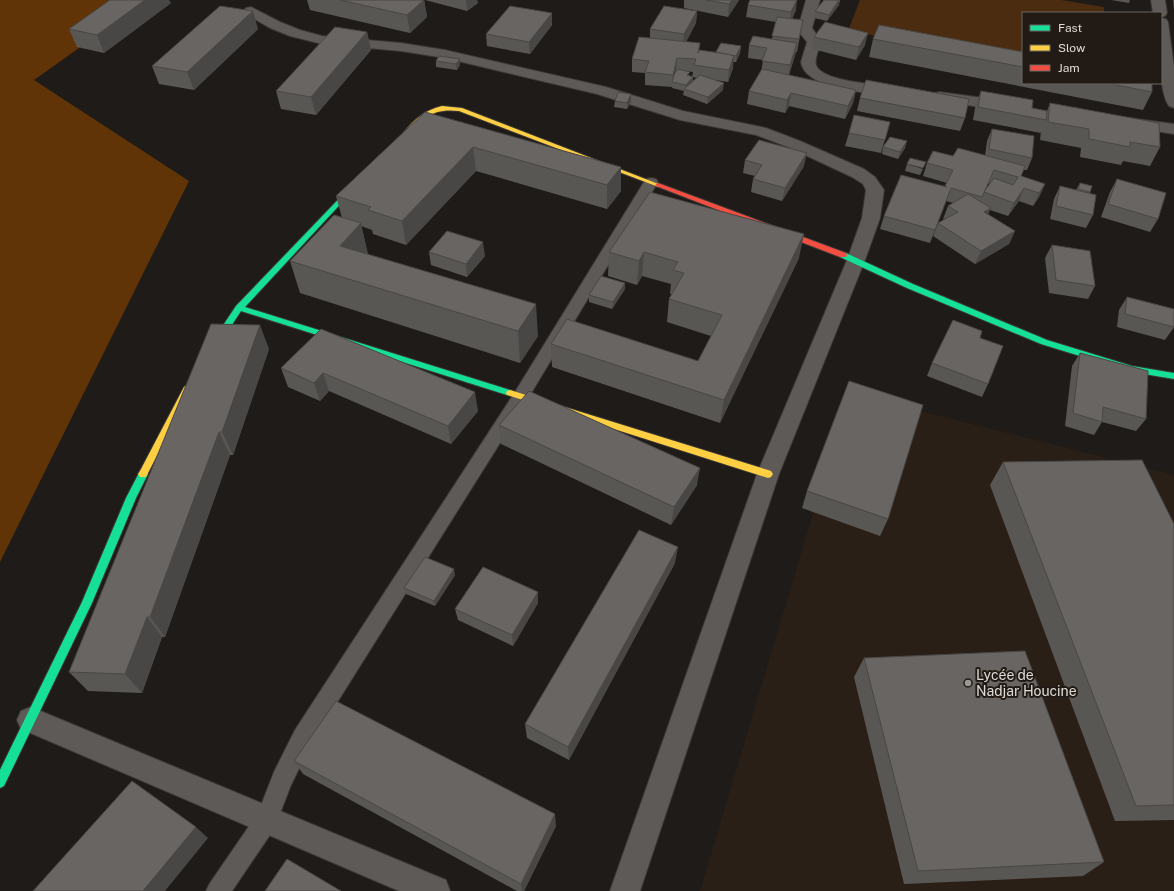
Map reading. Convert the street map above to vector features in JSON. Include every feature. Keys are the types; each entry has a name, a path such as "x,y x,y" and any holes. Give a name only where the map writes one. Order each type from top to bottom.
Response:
{"street":[{"path":"813,0 805,28 806,32 814,40 809,60 809,66 813,71 828,80 854,86 909,93"},
{"path":"1158,0 1160,12"},
{"path":"251,11 275,25 295,33 322,40 400,47 453,56 601,90 680,115 760,131 794,144 858,173 869,181 875,190 871,218 856,260 768,474 625,891"},
{"path":"1162,30 1168,78 1174,102"},
{"path":"924,95 1018,108"},
{"path":"397,142 423,115 434,108 448,106 460,109 856,260 910,286 1044,342 1132,369 1174,376"},
{"path":"1112,120 1174,129"},
{"path":"205,359 239,308 366,174"},
{"path":"239,308 768,474"},
{"path":"0,782 87,603 131,498 193,379"},
{"path":"31,720 266,821 435,891"}],"lane":[{"path":"218,891 266,821 282,780 303,737 521,396 651,182"}],"shaded area":[{"path":"0,0 161,0 138,6 34,80 189,181 0,562"},
{"path":"860,0 1061,0 1104,7 1104,12 1022,12 1022,61 848,31"},
{"name":"Lycée de Nadjar Houcine","path":"849,393 1174,475 1174,891 700,891"}],"building":[{"path":"110,0 145,0 97,35 69,29"},
{"path":"340,0 424,0 407,15"},
{"path":"706,0 732,0 729,4"},
{"path":"750,0 797,0 791,12 748,5"},
{"path":"824,0 839,0 829,15 815,11"},
{"path":"220,6 253,11 187,72 152,66"},
{"path":"510,6 552,13 529,42 486,34"},
{"path":"664,6 697,11 684,34 650,29"},
{"path":"777,17 803,20 799,39 772,36"},
{"path":"825,22 868,33 859,47 814,37"},
{"path":"879,25 1022,52 1022,67 873,39"},
{"path":"335,27 367,32 311,97 276,91"},
{"path":"753,36 797,43 790,65 762,61 767,48 749,45"},
{"path":"639,37 700,43 698,53 699,50 734,55 729,70 694,65 696,59 677,58 673,75 645,72 649,61 632,59"},
{"path":"721,43 741,46 736,56 716,52"},
{"path":"439,56 460,59 456,64 436,61"},
{"path":"678,69 690,72 687,75 693,77 686,85 672,82"},
{"path":"762,69 856,90 848,106 791,93 787,100 749,91"},
{"path":"700,75 724,83 708,97 684,89"},
{"path":"866,80 969,99 965,118 860,98"},
{"path":"1111,84 1152,84 1152,92"},
{"path":"981,91 1033,100 1032,108 1047,111 1046,120 978,107"},
{"path":"618,92 631,94 627,103 615,101"},
{"path":"1050,103 1159,123 1160,147 1130,142 1130,147 1089,139 1089,129 1048,122"},
{"path":"425,112 621,167 607,185 473,147 402,221 368,210 371,207 336,196"},
{"path":"854,115 890,122 885,140 849,133"},
{"path":"992,129 1034,136 1032,158 989,149"},
{"path":"890,137 907,141 900,152 883,147"},
{"path":"759,140 807,153 785,188 753,179 762,165 745,160"},
{"path":"958,148 1025,166 1021,176 1045,184 1039,193 1024,188 1014,203 984,192 982,197 951,188 935,230 884,216 901,175 947,187 945,186 953,170 927,163 933,151 953,156","holes":["994,170 1018,177 1013,185 994,178 985,191"]},
{"path":"910,158 926,162 923,168 907,164"},
{"path":"1117,179 1166,193 1158,219 1108,204"},
{"path":"1080,183 1092,186 1090,192 1078,189"},
{"path":"1060,186 1096,195 1093,215 1056,206"},
{"path":"650,192 804,234 724,400 551,344 567,319 698,361 722,315 669,299 684,273 673,270 678,262 644,252 639,261 609,252"},
{"path":"968,194 991,208 984,212 1015,231 981,251 938,223 958,212 948,206"},
{"path":"334,215 361,223 340,246 536,304 518,331 290,261"},
{"path":"447,231 483,242 466,264 429,252"},
{"path":"1052,245 1090,251 1095,286 1056,280"},
{"path":"601,276 625,283 613,302 589,295"},
{"path":"1127,297 1174,309 1174,327 1125,314"},
{"path":"953,320 982,331 980,338 1003,346 988,384 932,363"},
{"path":"211,324 260,325 222,432 219,432 150,617 147,617 125,674 69,672"},
{"path":"321,329 475,392 448,426 323,373 314,383 281,368"},
{"path":"1080,353 1148,371 1146,419 1103,407 1102,422 1073,413"},
{"path":"849,381 923,405 888,519 807,491"},
{"path":"529,391 700,468 674,507 499,425"},
{"path":"1142,460 1174,524 1174,805 1136,806 1003,462"},
{"path":"639,530 678,547 568,747 525,724"},
{"path":"425,557 454,569 434,601 404,588"},
{"path":"483,567 538,592 512,635 455,609"},
{"path":"1025,651 1104,862 918,871 864,658"},
{"path":"336,701 555,814 521,884 294,761"},
{"path":"132,781 196,827 143,891 33,891"},
{"path":"287,859 341,891 265,891"}],"traffic: fast":[{"path":"211,350 239,308 358,182"},
{"path":"843,255 910,286 1044,342 1132,369 1174,376"},
{"path":"239,308 510,393"},
{"path":"0,782 87,603 131,498 143,474"}],"traffic: slow":[{"path":"406,133 424,116 435,109 460,109 658,185"},
{"path":"143,474 188,387"},
{"path":"510,393 768,474"}],"traffic: jam":[{"path":"658,185 843,255"}],"place":[{"name":"Lycée de Nadjar Houcine","path":"968,683"}]}
